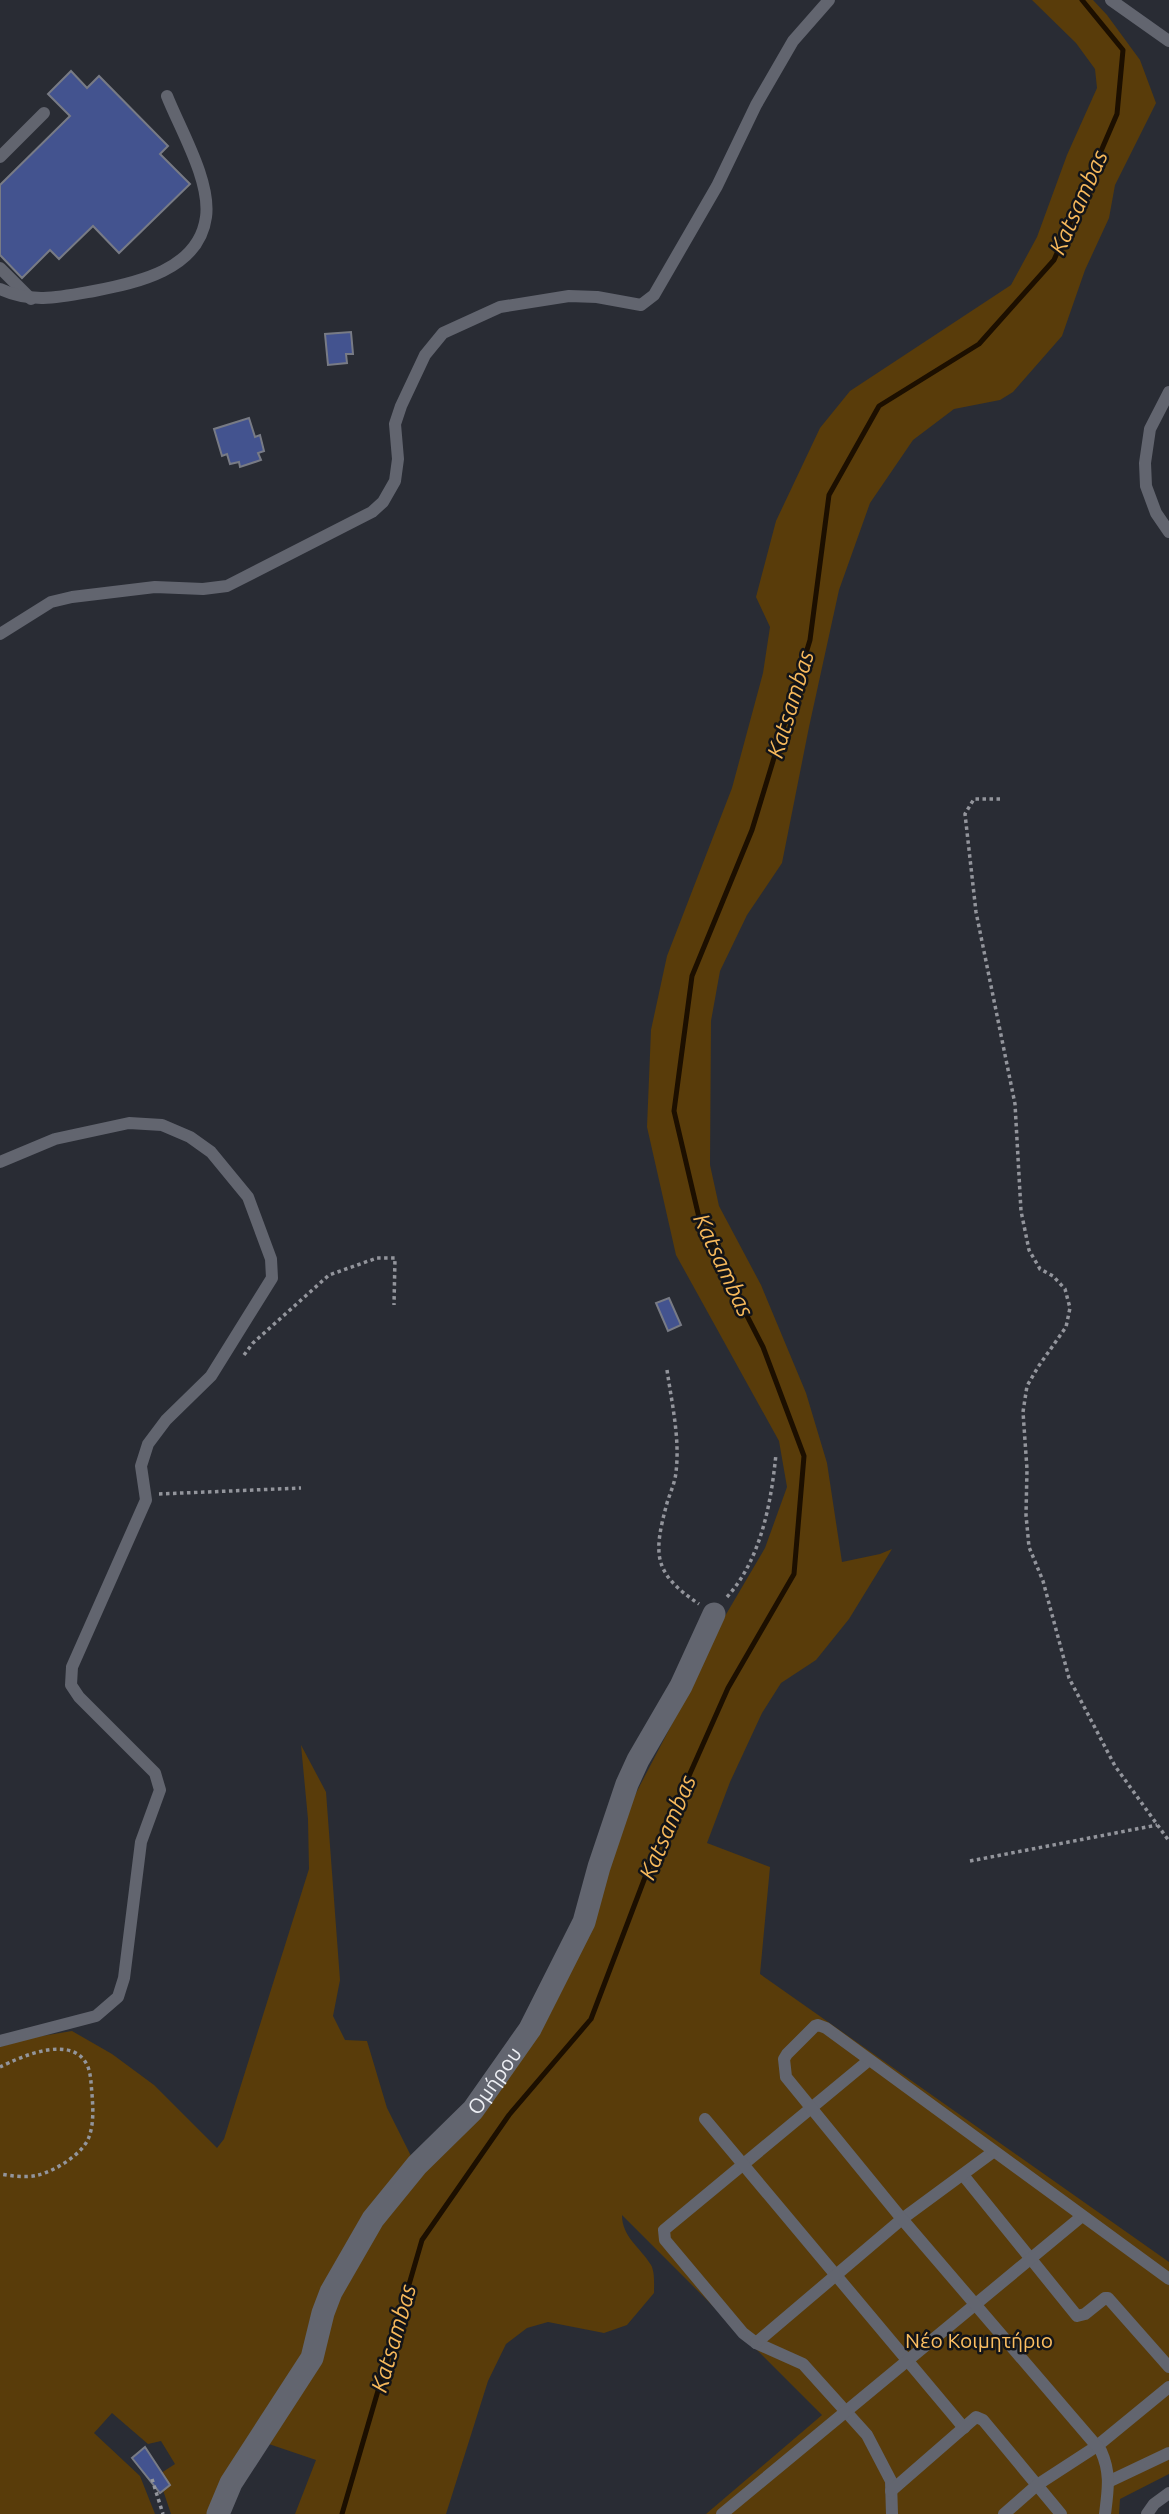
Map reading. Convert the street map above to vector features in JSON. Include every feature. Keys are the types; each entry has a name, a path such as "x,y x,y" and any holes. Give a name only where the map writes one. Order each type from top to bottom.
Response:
{"street":[{"name":"Ομήρου","path":"218,2514 231,2483 312,2358 331,2292 373,2220 417,2165 473,2110 520,2046 537,2017 584,1922 627,1784 681,1686 714,1614"}],"lane":[{"path":"0,634 51,602 72,597 155,587 203,589 227,586 372,512 383,502 395,481 398,459 395,424 401,406 425,355 443,333 500,307 569,296 597,297 641,305 654,295 717,186 756,106 793,41 829,0"},
{"path":"1111,0 1169,41"},
{"path":"0,289 18,297 53,299 136,283 165,270 192,248 205,224 206,206 190,146 166,96"},
{"path":"0,157 44,113"},
{"path":"0,268 32,299"},
{"path":"1169,392 1150,429 1145,463 1146,486 1156,513 1169,532"},
{"path":"0,1162 55,1139 129,1123 162,1125 190,1137 211,1152 248,1197 271,1259 272,1278 211,1376 166,1420 148,1444 141,1466 146,1500 72,1667 71,1685 79,1697 155,1773 160,1790 141,1842 124,1978 118,1997 96,2016 0,2041"},
{"path":"1105,2514 1110,2481 1108,2466 1097,2446 902,2219 786,2077 784,2059 815,2026 825,2028 1169,2279"},
{"path":"868,2061 664,2230 665,2240 743,2333 756,2343 803,2364 867,2435 891,2481 892,2514"},
{"path":"705,2119 964,2428"},
{"path":"756,2343 902,2219 993,2152"},
{"path":"962,2175 1077,2316 1085,2314 1104,2298 1111,2300 1169,2367"},
{"path":"722,2514 1081,2217"},
{"path":"1003,2514 1037,2485 1097,2446 1169,2387"},
{"path":"891,2491 976,2417 983,2420 1061,2514"},
{"path":"1110,2481 1169,2453"},
{"path":"1147,2514 1154,2504 1169,2493"}],"path":[{"path":"1000,799 974,799 965,814 976,912 1015,1104 1021,1211 1029,1250 1040,1269 1053,1276 1065,1289 1070,1308 1066,1328 1027,1386 1023,1412 1029,1548 1043,1581 1069,1678 1115,1766 1169,1841"},
{"path":"238,1365 253,1343 328,1275 377,1258 395,1258 394,1305"},
{"path":"667,1370 676,1438 676,1472 667,1503 659,1560 669,1581 714,1614 744,1573 755,1549 768,1514 776,1454"},
{"path":"145,1495 301,1488"},
{"path":"970,1861 1157,1825"},
{"path":"0,2067 20,2057 52,2049 71,2051 87,2063 91,2077 93,2117 89,2139 56,2168 37,2176 0,2174"},
{"path":"152,2479 163,2514"}],"green space":[{"name":"Νέο Κοιμητήριο","path":"1032,0 1093,0 1140,60 1156,103 1115,185 1109,218 1085,270 1062,336 1013,392 1000,400 954,409 913,440 870,503 839,590 782,863 747,915 720,971 711,1021 710,1165 719,1206 761,1285 806,1393 827,1463 842,1562 892,1549 849,1619 816,1660 781,1683 762,1713 730,1782 707,1843 770,1867 760,1974 1169,2262 1169,2474 1120,2499 1119,2514 706,2514 822,2415 622,2215 628,2236 652,2268 654,2293 627,2325 604,2333 548,2322 527,2328 506,2344 488,2381 446,2514 295,2514 316,2460 263,2442 345,2282 398,2200 485,2104 635,1795 699,1672 718,1628 765,1548 787,1487 779,1441 676,1255 647,1127 651,1030 667,956 732,788 763,673 770,627 756,597 776,521 820,428 850,391 1011,285 1037,237 1067,155 1097,88 1095,69 1076,43"},
{"path":"301,1745 326,1792 340,1980 333,2016 345,2040 367,2041 387,2108 413,2160 211,2514 171,2514 158,2475 175,2464 161,2441 148,2444 112,2413 94,2433 140,2476 155,2514 0,2514 0,2047 30,2038 72,2031 112,2054 154,2085 217,2148 224,2139 309,1869 308,1819"}],"building":[{"path":"71,71 87,88 99,76 168,146 160,154 190,184 119,253 93,226 59,259 50,250 22,278 0,255 0,185 70,116 48,94"},
{"path":"351,332 353,354 346,354 347,363 328,365 325,334"},
{"path":"249,418 255,437 260,435 264,451 258,453 261,460 240,467 239,462 230,464 227,454 222,456 214,429"},
{"path":"669,1298 681,1325 668,1331 656,1303"},
{"path":"145,2447 170,2485 160,2493 132,2458"}],"waterway":[{"name":"Katsambas","path":"342,2514 422,2240 509,2115 591,2019 652,1859 728,1688 794,1574 804,1456 763,1347 701,1226 674,1111 692,976 752,830 810,640 829,495 879,406 979,344 1054,260 1117,114 1123,50 1082,0"}]}
